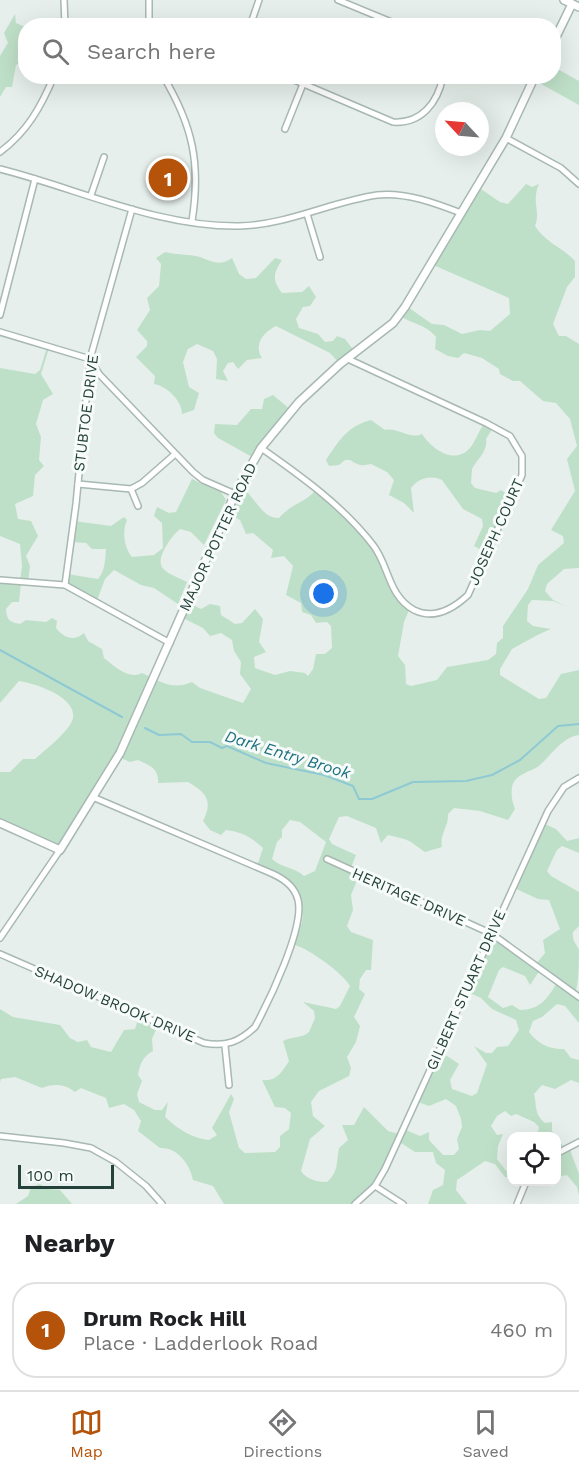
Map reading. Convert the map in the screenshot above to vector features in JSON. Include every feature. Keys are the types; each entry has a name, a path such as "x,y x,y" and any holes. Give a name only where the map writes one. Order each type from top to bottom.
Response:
{"street":[{"path":"64,0 65,18"},
{"path":"148,0 149,18"},
{"path":"253,18 259,0"},
{"path":"338,0 381,18"},
{"path":"561,29 576,6 564,0"},
{"path":"0,152 13,142 40,110 51,84"},
{"path":"167,84 188,123 195,154 197,189 192,221"},
{"path":"285,129 303,84 393,122 405,123 417,119 431,107 440,84"},
{"name":"MAJOR POTTER ROAD","path":"0,938 94,798 141,712 235,494 261,448 299,402 393,323 506,138 531,84"},
{"path":"506,138 561,168 579,184"},
{"path":"91,195 104,157"},
{"path":"0,170 163,218 239,226 308,214 379,195 412,197 461,213"},
{"path":"0,315 35,179"},
{"name":"STUBTOE DRIVE","path":"65,585 78,484 90,359 132,209"},
{"path":"308,214 320,257"},
{"path":"0,332 90,359 99,375 174,455 203,480 235,494"},
{"name":"JOSEPH COURT","path":"261,448 297,472 356,525 375,548 393,590 406,605 427,614 441,613 456,606 468,596 522,475 522,456 518,447 510,436 486,423 348,359"},
{"path":"78,484 131,489 142,483 174,455"},
{"path":"131,489 138,506"},
{"path":"0,580 65,585 170,643"},
{"name":"GILBERT STUART DRIVE","path":"355,1204 375,1186 385,1169 548,811 564,787 579,778"},
{"path":"94,798 273,874 294,890 299,909 297,929 259,1018 246,1036 225,1046 229,1085"},
{"path":"0,823 60,850"},
{"name":"HERITAGE DRIVE","path":"327,859 492,934 579,997"},
{"name":"SHADOW BROOK DRIVE","path":"0,954 204,1043 225,1046"},
{"path":"0,1137 91,1148 116,1162 146,1186 162,1204"},
{"path":"561,1151 579,1142"},
{"path":"375,1186 403,1204"},
{"path":"517,1204 524,1186"}],"green space":[{"path":"15,14 18,24 18,64 12,87 6,87 0,97 0,56 8,43 4,33"},
{"path":"561,71 579,81 579,105 541,84 561,84"},
{"path":"526,184 532,187 539,184 536,196 537,221 535,226 544,237 575,261 575,277 567,287 553,324 559,336 566,336 579,344 579,568 564,569 547,584 545,591 553,600 567,607 553,601 532,600 528,605 527,621 533,626 551,629 512,649 500,669 500,675 539,699 546,698 561,674 579,670 579,735 563,742 540,765 524,773 514,782 512,801 515,809 508,820 480,811 454,808 448,814 442,847 425,852 407,840 388,835 381,843 376,828 347,816 339,817 329,839 332,844 356,855 350,870 359,876 351,895 353,910 347,926 351,932 373,940 371,970 366,970 360,979 359,989 365,994 354,1017 360,1026 356,1042 347,1057 351,1068 349,1076 319,1091 311,1102 313,1116 325,1126 310,1139 301,1171 312,1180 327,1182 331,1178 335,1170 339,1148 348,1140 342,1125 354,1125 364,1107 388,1131 403,1135 406,1130 420,1136 429,1132 429,1140 443,1155 454,1155 459,1149 457,1139 462,1127 456,1106 446,1099 429,1106 418,1102 441,1052 459,1064 450,1080 452,1089 472,1096 477,1093 487,1064 474,1046 486,1053 492,1053 497,1047 508,1046 519,1030 516,1020 492,1009 481,998 468,992 494,936 535,965 545,953 543,940 560,929 549,900 538,899 514,888 545,824 556,829 567,841 579,838 579,853 562,846 557,850 547,871 551,876 579,892 579,926 573,935 579,950 575,993 579,998 579,1023 565,1006 557,1004 542,1017 533,1021 529,1032 544,1045 564,1049 571,1058 579,1060 579,1083 571,1080 555,1089 542,1085 534,1094 536,1110 545,1123 552,1122 553,1132 538,1132 539,1127 534,1122 516,1114 511,1116 505,1111 497,1116 491,1126 497,1135 503,1134 498,1146 497,1159 507,1172 507,1177 495,1164 485,1161 457,1180 456,1190 467,1204 428,1204 433,1190 443,1185 445,1170 436,1163 433,1152 415,1152 401,1143 378,1187 358,1204 224,1204 213,1186 193,1180 189,1168 177,1153 160,1148 138,1131 141,1121 134,1110 124,1104 109,1108 106,1098 81,1088 75,1092 59,1085 42,1088 15,1077 1,1079 0,1082 0,1009 13,1017 60,1025 70,1038 78,1042 87,1040 91,1047 111,1052 124,1030 135,1029 139,1016 158,1025 152,1039 153,1051 144,1058 138,1075 142,1081 137,1094 139,1102 155,1110 162,1110 168,1102 165,1117 185,1132 209,1140 217,1135 212,1128 231,1094 234,1099 229,1112 239,1148 245,1153 275,1152 280,1147 280,1136 289,1129 291,1113 285,1108 275,1107 262,1080 275,1078 289,1061 283,1041 303,1036 309,1032 315,1018 314,1011 303,1002 336,1009 340,1006 350,986 325,962 293,944 302,922 300,902 281,883 256,869 263,848 237,832 226,830 221,835 210,830 203,821 208,808 206,798 200,790 188,782 158,783 157,774 150,766 138,760 130,762 118,757 61,848 0,823 0,772 10,772 23,759 35,759 63,734 73,718 72,710 62,698 44,688 26,682 19,681 0,703 0,580 20,582 22,566 20,544 0,536 0,368 35,374 40,370 47,347 49,348 41,374 53,394 43,400 36,424 41,437 39,460 44,466 35,475 33,496 15,504 18,519 31,521 38,536 26,556 30,566 28,582 21,583 19,602 12,602 6,609 11,621 20,624 26,620 46,622 52,618 57,621 56,628 62,634 73,638 84,633 88,641 102,649 104,658 127,673 137,675 142,673 160,682 178,686 192,682 200,688 243,703 251,689 240,674 241,662 234,651 232,640 221,633 210,636 203,628 183,618 189,603 201,609 210,604 220,606 221,615 235,624 242,623 255,609 263,619 259,642 266,652 254,657 255,668 275,675 290,671 305,673 308,676 313,669 316,654 325,654 332,648 331,626 327,622 316,623 311,615 302,612 301,603 286,595 293,566 284,556 271,558 273,550 253,533 246,534 240,520 230,515 243,488 264,512 279,518 316,490 354,524 373,545 391,588 410,608 404,622 398,656 405,665 406,684 411,686 437,680 447,667 488,660 496,654 497,643 503,638 503,626 528,589 538,565 564,543 563,536 551,530 575,491 567,459 577,446 570,419 556,403 543,401 520,381 513,381 500,374 499,369 482,358 464,353 458,358 435,349 436,337 432,333 399,315 405,305 432,324 444,325 462,334 480,330 490,331 510,314 509,298 431,264 478,187 500,202 508,204","holes":["290,820 300,822 326,842 315,871 304,876 272,859 277,842 282,837 282,830","503,967 525,976 530,985 540,970 557,982 550,994 533,1008 520,1010 512,1005 503,1008 488,997 499,970"]},
{"path":"165,252 196,256 216,262 232,258 239,274 246,279 256,278 275,258 282,260 275,277 282,293 302,292 309,286 316,297 310,306 303,307 296,319 299,328 318,334 325,342 333,341 337,336 345,339 355,352 340,364 330,353 276,326 267,332 259,343 262,358 247,360 238,369 233,362 228,363 223,371 228,381 216,379 217,359 213,351 197,344 188,349 183,362 189,387 199,393 194,410 182,414 177,399 164,388 154,384 155,376 136,357 147,346 147,341 137,330 150,310 147,298 159,286 161,264 156,258"},
{"path":"273,395 291,410 254,458 218,438 214,433 215,424 237,425 251,409 262,409 264,399"},
{"path":"371,420 385,430 413,435 422,434 431,445 450,455 464,453 470,448 485,423 493,428 486,439 484,452 472,469 471,483 475,488 496,493 501,490 512,497 487,553 474,546 483,526 482,519 463,509 442,480 425,478 411,488 414,513 404,503 389,495 394,480 387,472 371,464 360,465 350,460 329,466 326,460 344,436 356,426"},
{"path":"192,479 221,492 226,500 204,545 191,532 180,529 165,548 162,566 169,573 187,582 178,604 154,588 141,585 114,570 105,579 96,603 65,586 67,574 98,579 105,561 106,549 92,549 86,543 70,542 74,521 111,526 124,517 127,520 124,534 126,544 132,557 154,555 163,548 162,523 154,516 157,507 169,513 176,512"},
{"path":"561,1143 566,1150 570,1150 579,1174 579,1196 577,1187 567,1175 561,1176"},
{"path":"40,1184 48,1189 60,1190 72,1204 16,1204 28,1196 31,1187"}],"waterway":[{"name":"Dark Entry Brook","path":"0,650 122,717"},
{"name":"Dark Entry Brook","path":"145,728 159,735 181,734 192,742 210,742 222,748 227,746 266,763 324,775 353,786 359,799 372,799 413,782 466,781 492,775 520,760 558,726 579,724"}],"place":[{"name":"Drum Rock Hill","path":"168,178"}]}
